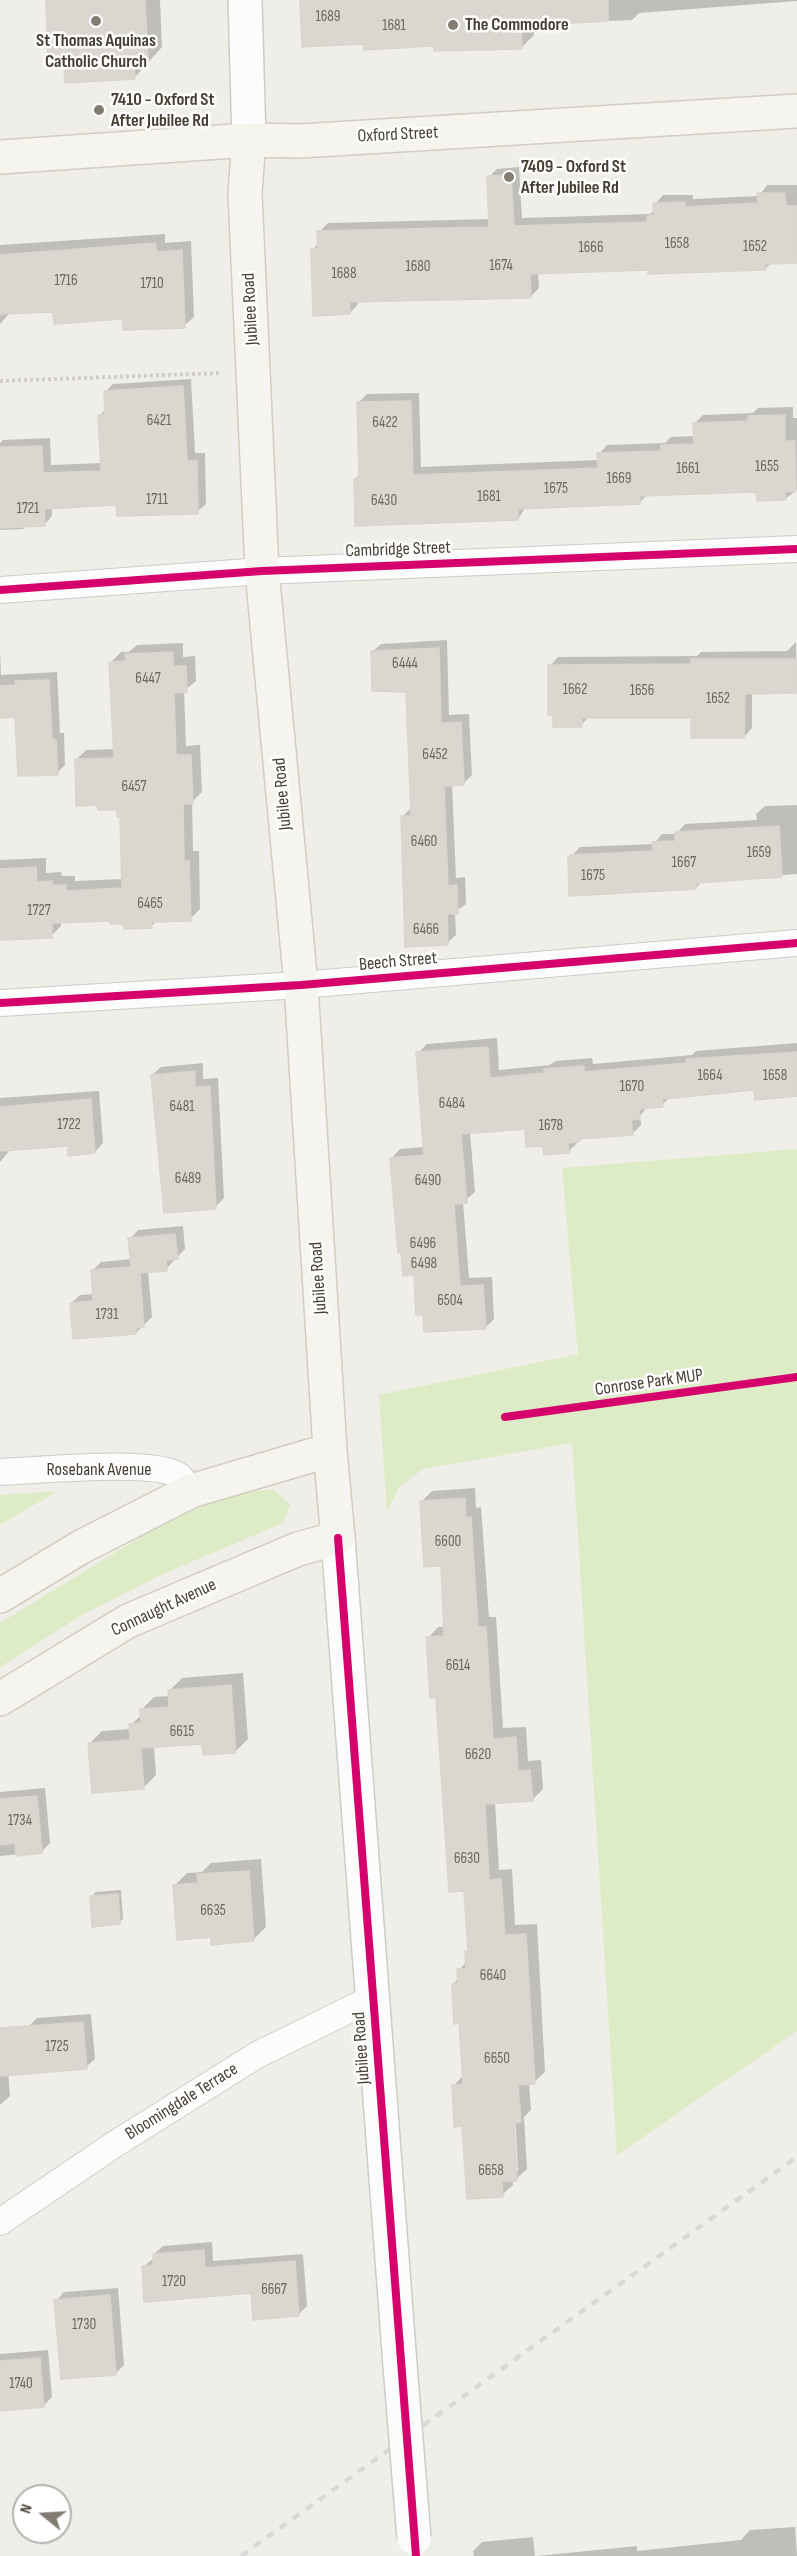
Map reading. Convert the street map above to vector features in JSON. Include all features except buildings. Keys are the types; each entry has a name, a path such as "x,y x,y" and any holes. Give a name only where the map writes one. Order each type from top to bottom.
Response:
{"main road":[{"name":"Oxford Street","path":"0,157 249,140 312,140 797,111"},
{"name":"Jubilee Road","path":"249,140 245,193 255,372 262,571 301,985 330,1450 338,1538"},
{"path":"0,1596 81,1546 191,1491 330,1450"},
{"name":"Connaught Avenue","path":"0,1699 128,1621 298,1549 338,1538"}],"street":[{"name":"Jubilee Road","path":"244,0 249,140"},
{"name":"Cambridge Street","path":"0,590 262,571 797,549"},
{"name":"Beech Street","path":"0,1003 301,985 797,943"},
{"name":"Rosebank Avenue","path":"0,1472 107,1468 157,1469 178,1476 191,1491"},
{"name":"Jubilee Road","path":"338,1538 415,2547"},
{"name":"Bloomingdale Terrace","path":"0,2222 257,2055 373,1998"}],"path":[{"path":"0,381 255,372"}],"green space":[{"path":"797,1149 797,2031 617,2155 572,1443 423,1469 399,1487 387,1512 379,1395 578,1354 562,1168"},
{"path":"273,1489 290,1504 283,1523 163,1574 82,1615 0,1667 0,1623 168,1520 235,1494"},
{"path":"58,1491 0,1525 0,1495"}],"railway":[{"path":"241,2556 797,2157"}],"cycle path":[{"path":"0,590 262,571 797,549"},
{"path":"0,1003 301,985 797,943"},
{"name":"Conrose Park MUP","path":"505,1417 797,1377"},
{"path":"338,1538 416,2556"}],"place":[{"name":"St Thomas Aquinas Catholic Church","path":"96,21"},
{"name":"The Commodore","path":"453,25"},
{"name":"7410 - Oxford St After Jubilee Rd","path":"99,110"},
{"name":"7409 - Oxford St After Jubilee Rd","path":"509,177"}]}
